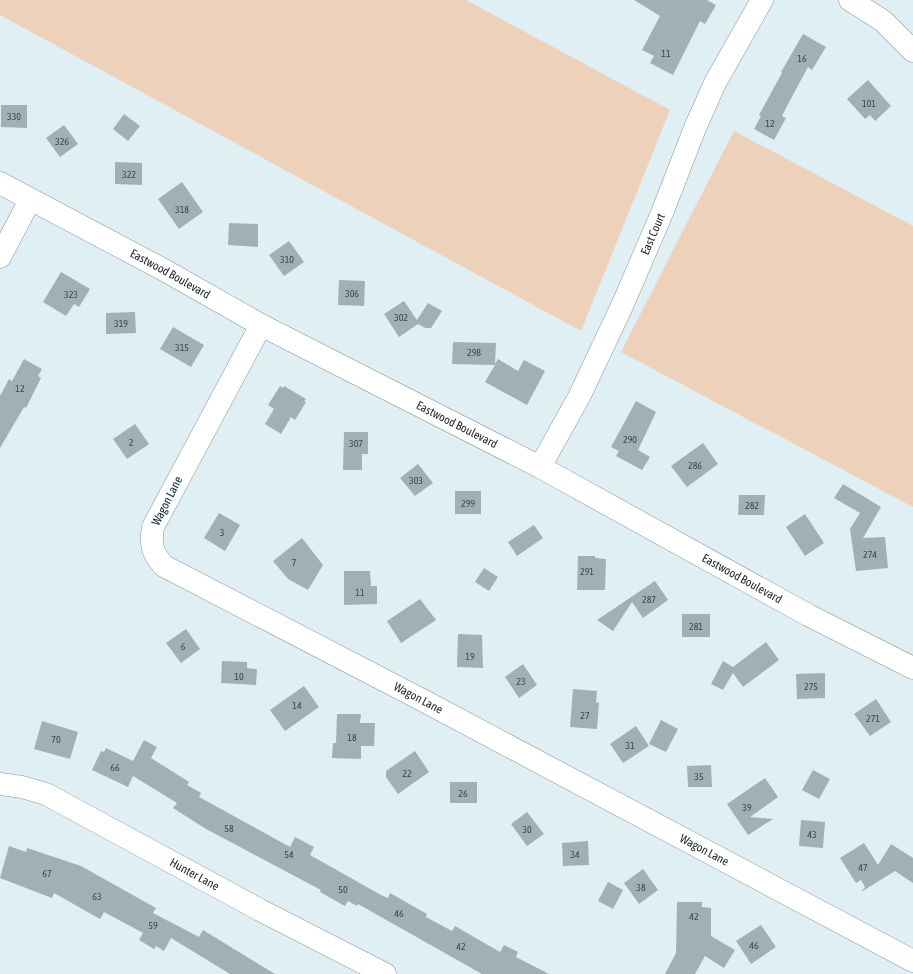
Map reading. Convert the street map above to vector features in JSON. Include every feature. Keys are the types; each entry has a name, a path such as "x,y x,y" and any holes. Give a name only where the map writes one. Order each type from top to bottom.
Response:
{"street":[{"name":"East Court","path":"540,467 579,397 619,312 662,213 695,128 715,83 762,0"},
{"path":"850,0 883,21 913,51"},
{"name":"Eastwood Boulevard","path":"0,184 164,270 261,325 540,467 808,615 913,668"},
{"path":"0,258 30,200"},
{"name":"Wagon Lane","path":"261,325 153,527 151,538 152,548 155,557 164,566 433,706 913,962"},
{"name":"Hunter Lane","path":"0,784 22,787 46,794 260,910 385,974"}],"shaded area":[{"path":"0,0 466,0 670,110 581,331 0,15"},
{"path":"734,131 913,226 913,507 621,352"}],"building":[{"path":"634,0 707,0 716,5 705,24 700,21 673,75 650,63 654,56 642,50 660,16"},
{"path":"803,34 826,47 812,70 808,67 782,116 786,118 774,140 754,129 761,116 759,115 782,73 781,72"},
{"path":"868,80 891,106 875,121 870,115 865,119 847,99"},
{"path":"1,105 27,105 27,128 1,127"},
{"path":"124,114 140,126 128,141 113,129"},
{"path":"64,125 78,144 60,157 46,138"},
{"path":"115,162 142,163 142,185 115,184"},
{"path":"182,182 203,212 179,229 158,199"},
{"path":"229,223 258,224 258,247 228,245"},
{"path":"289,241 304,262 284,276 269,255"},
{"path":"61,272 90,289 79,307 74,304 66,316 43,302"},
{"path":"339,280 365,281 364,306 338,305"},
{"path":"404,301 417,320 428,303 442,311 431,328 425,328 418,324 399,337 384,314"},
{"path":"135,312 136,333 106,334 106,313"},
{"path":"173,327 204,345 191,367 160,349"},
{"path":"453,342 496,343 495,364 498,359 518,371 524,360 545,371 527,405 485,382 495,365 452,364"},
{"path":"24,359 42,369 38,376 41,378 26,408 24,407 0,448 0,396 9,379 12,381"},
{"path":"280,386 283,388 284,386 306,399 304,401 306,402 295,420 291,417 281,434 265,424 274,409 268,405"},
{"path":"636,401 656,412 638,450 650,457 642,470 616,456 619,451 611,447"},
{"path":"135,424 149,444 127,459 113,439"},
{"path":"344,432 368,432 368,454 362,454 362,470 343,470"},
{"path":"703,443 718,464 687,487 671,466"},
{"path":"418,464 433,483 415,496 400,478"},
{"path":"843,484 881,507 863,538 885,537 888,568 856,571 850,529 860,513 834,498"},
{"path":"455,491 481,491 481,514 455,514"},
{"path":"739,495 765,495 764,515 738,515"},
{"path":"219,513 240,525 225,551 204,538"},
{"path":"805,514 824,543 805,556 786,527"},
{"path":"534,525 543,538 517,556 508,542"},
{"path":"302,538 323,565 308,590 288,579 273,561"},
{"path":"578,556 595,556 595,558 606,559 605,590 577,590"},
{"path":"484,568 498,577 489,591 475,582"},
{"path":"344,571 370,571 371,586 377,586 377,604 344,605"},
{"path":"655,581 668,600 643,618 632,602 613,631 597,620"},
{"path":"420,599 436,620 401,643 387,621"},
{"path":"682,614 710,614 710,637 682,637"},
{"path":"186,629 200,649 181,663 166,643"},
{"path":"458,634 482,635 483,668 457,667"},
{"path":"766,642 779,660 743,687 733,673 723,690 711,684 723,661 733,667"},
{"path":"222,661 247,662 247,668 257,669 256,685 221,683"},
{"path":"523,664 537,685 519,698 505,677"},
{"path":"825,673 825,698 797,699 796,674"},
{"path":"304,686 319,707 285,731 270,710"},
{"path":"573,689 597,691 596,703 599,702 597,729 570,727"},
{"path":"876,699 891,722 870,736 854,714"},
{"path":"337,714 361,714 360,723 375,723 374,746 361,746 361,759 332,758 333,743 336,743"},
{"path":"661,720 678,729 666,752 649,744"},
{"path":"42,721 78,732 70,759 34,749"},
{"path":"636,726 649,746 623,763 610,744"},
{"path":"144,740 157,747 151,758 189,782 187,785 201,793 199,797 290,847 295,837 314,847 310,855 381,895 388,898 390,893 427,914 426,917 452,931 455,926 500,952 504,945 518,952 516,957 549,974 482,974 358,904 357,906 348,901 345,906 320,892 321,890 206,829 173,808 177,803 133,776 128,787 92,770 101,751 104,752 106,748 133,761"},
{"path":"415,751 429,772 398,794 386,777 386,771"},
{"path":"711,765 712,787 688,787 687,766"},
{"path":"813,770 830,779 819,799 802,790"},
{"path":"765,778 778,797 750,817 773,819 748,835 727,804"},
{"path":"450,782 477,782 477,803 450,803"},
{"path":"527,812 544,834 527,846 511,824"},
{"path":"801,820 825,822 823,848 799,846"},
{"path":"588,841 589,865 563,866 562,843"},
{"path":"864,843 878,865 891,844 913,858 913,883 895,871 861,892 865,887 861,880 856,883 840,858"},
{"path":"9,846 26,852 27,848 81,866 156,908 153,913 199,937 203,930 275,974 230,974 171,938 164,951 156,946 154,949 139,940 143,933 104,912 100,919 54,893 52,898 0,878"},
{"path":"643,869 658,890 639,904 624,883"},
{"path":"608,882 623,890 613,909 598,901"},
{"path":"677,902 702,902 702,907 711,908 711,936 735,950 724,968 705,956 695,974 665,974 676,953"},
{"path":"761,925 776,947 751,964 736,941"}]}
